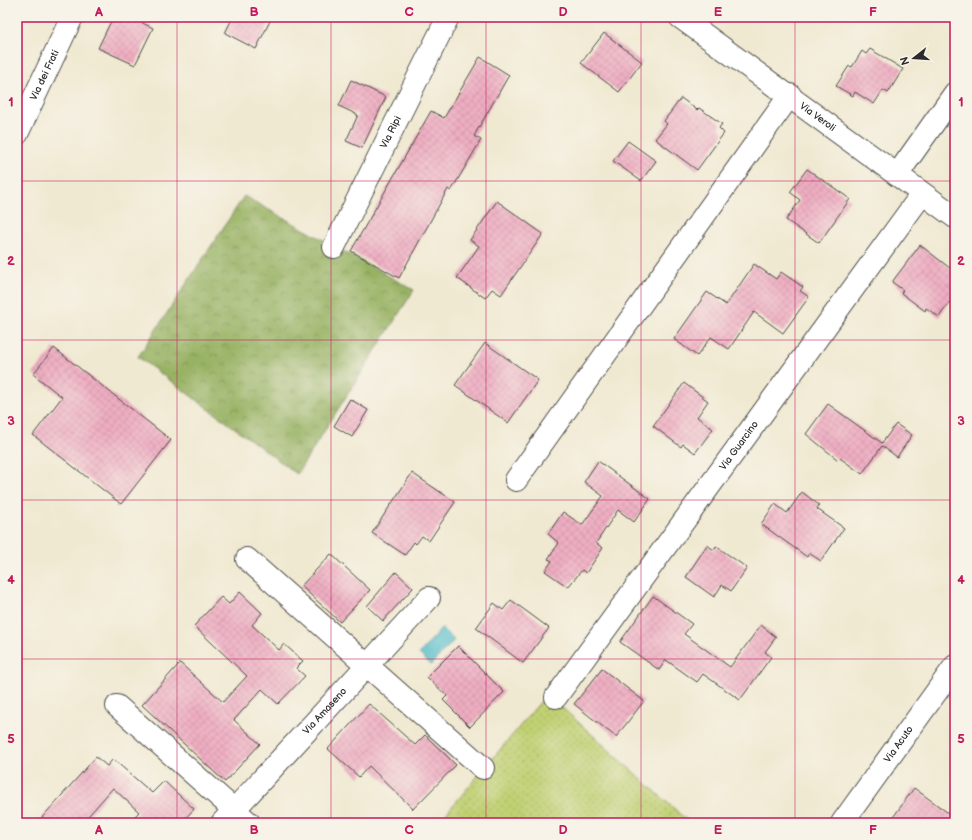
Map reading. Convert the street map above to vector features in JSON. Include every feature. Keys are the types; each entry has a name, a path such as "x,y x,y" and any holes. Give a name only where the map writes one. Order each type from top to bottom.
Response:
{"street":[{"name":"Via dei Frati","path":"17,134 72,17"},
{"name":"Via Ripi","path":"334,247 448,17"},
{"name":"Via Veroli","path":"680,17 790,95 955,217"},
{"path":"897,175 955,93"},
{"path":"516,480 790,95"},
{"name":"Via Guarcino","path":"556,697 922,194"},
{"path":"247,559 482,768"},
{"name":"Via Amaseno","path":"235,819 366,666 429,598"},
{"name":"Via Acuto","path":"842,823 955,666"},
{"path":"117,706 235,819"}],"green space":[{"path":"244,196 414,290 297,474 138,357"},
{"path":"547,694 690,823 438,823"}],"water":[{"path":"442,628 454,640 431,665 419,654"}],"building":[{"path":"113,17 130,17 153,28 135,65 98,48"},
{"path":"233,17 272,17 256,49 225,33"},
{"path":"604,33 642,62 619,92 581,63"},
{"path":"870,49 903,69 888,93 883,90 874,104 855,92 853,96 836,86 849,66 852,67 862,51 866,54"},
{"path":"480,57 509,75 474,136 481,140 451,191 448,189 399,278 351,251 431,111 444,118"},
{"path":"351,80 386,97 362,148 346,141 358,115 339,106"},
{"path":"681,98 697,110 699,108 722,124 719,128 724,133 697,170 655,139 667,124 664,121"},
{"path":"628,141 656,161 641,181 613,161"},
{"path":"807,169 850,199 819,243 786,220 800,200 790,192"},
{"path":"497,201 543,234 501,295 492,289 485,298 457,278 479,246 470,240"},
{"path":"920,245 955,272 955,295 939,317 926,308 925,311 901,293 903,290 892,282"},
{"path":"754,264 776,279 781,272 803,287 800,291 809,297 783,333 754,312 729,349 711,337 697,356 674,339 707,292 726,305"},
{"path":"485,343 538,380 508,423 455,385"},
{"path":"54,348 171,440 121,504 33,435 62,397 33,374"},
{"path":"684,383 708,401 697,417 713,429 695,453 683,444 681,447 653,426"},
{"path":"350,399 368,410 352,437 334,426"},
{"path":"828,404 882,443 896,424 912,435 897,457 882,446 862,474 840,458 838,460 806,434"},
{"path":"598,461 650,499 634,522 618,510 596,543 603,548 586,573 582,570 568,587 545,571 552,561 548,559 559,543 548,534 563,512 582,525 603,496 584,482"},
{"path":"412,473 455,502 429,541 422,536 416,544 414,542 405,555 372,533"},
{"path":"802,492 819,505 817,509 844,528 821,561 809,553 807,557 761,524 775,504 787,513"},
{"path":"707,545 714,550 716,546 747,568 731,591 722,585 714,597 686,577"},
{"path":"331,554 370,590 340,622 301,586"},
{"path":"396,572 413,588 383,621 367,606"},
{"path":"240,592 262,613 252,625 279,650 284,644 303,661 296,668 305,676 278,704 262,689 234,720 260,744 225,782 142,705 180,663 223,702 247,676 194,626 221,597 229,604"},
{"path":"653,596 692,624 684,634 730,667 761,625 776,637 765,652 771,657 740,700 703,674 697,682 666,660 659,670 620,642"},
{"path":"511,600 549,628 523,663 476,628 494,603 503,610"},
{"path":"458,646 504,692 470,727 443,700 447,696 427,677"},
{"path":"602,669 644,701 616,737 574,704"},
{"path":"369,704 415,745 425,735 456,765 413,809 369,766 359,777 328,749"},
{"path":"96,757 107,766 113,759 152,793 164,781 194,809 181,823 128,823 139,812 113,788 82,823 37,823"},
{"path":"914,788 955,818 955,823 889,823"}]}
